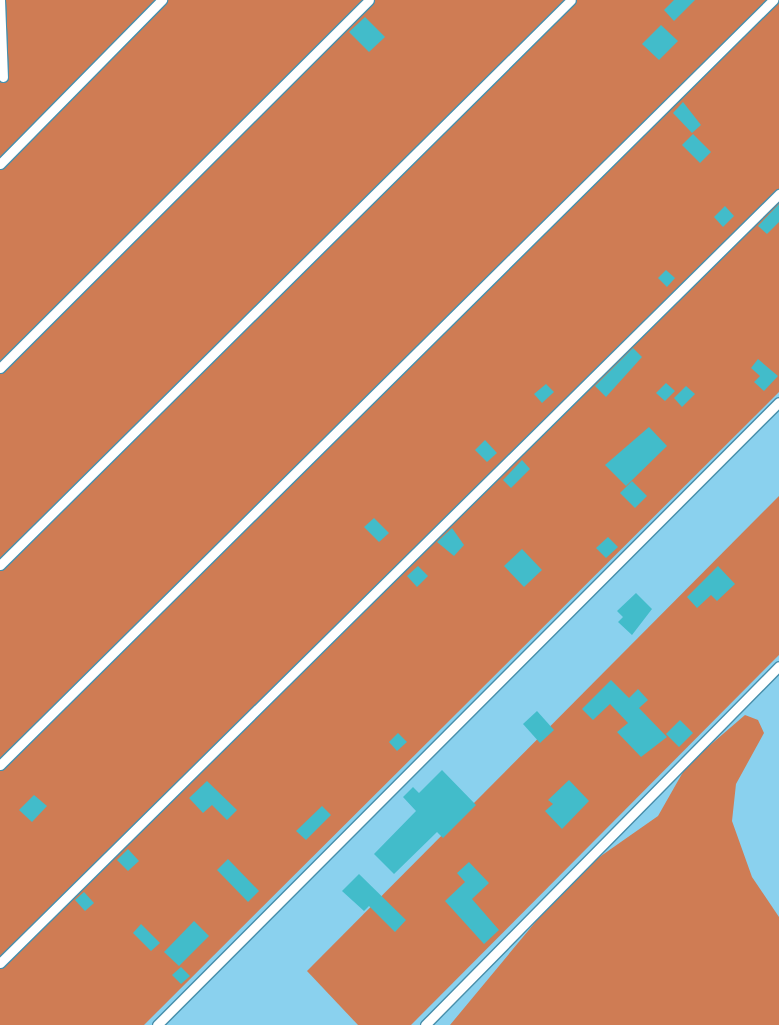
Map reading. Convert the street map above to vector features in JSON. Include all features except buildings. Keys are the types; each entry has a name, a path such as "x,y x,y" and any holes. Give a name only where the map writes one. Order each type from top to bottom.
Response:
{"lane":[{"path":"0,0 3,77"},
{"path":"0,164 162,0"},
{"path":"0,368 369,0"},
{"path":"0,565 571,0"},
{"path":"0,765 773,0"},
{"path":"0,963 779,194"},
{"path":"156,1025 779,402"},
{"path":"429,1024 779,666"}],"shaded area":[{"path":"0,0 779,0 779,392 144,1025 0,1025"},
{"path":"779,496 779,655 411,1025 358,1025 307,971"},
{"path":"745,715 758,720 764,733 736,784 732,821 752,877 779,917 779,1025 450,1025 552,902 588,865 658,816 687,765"}]}
